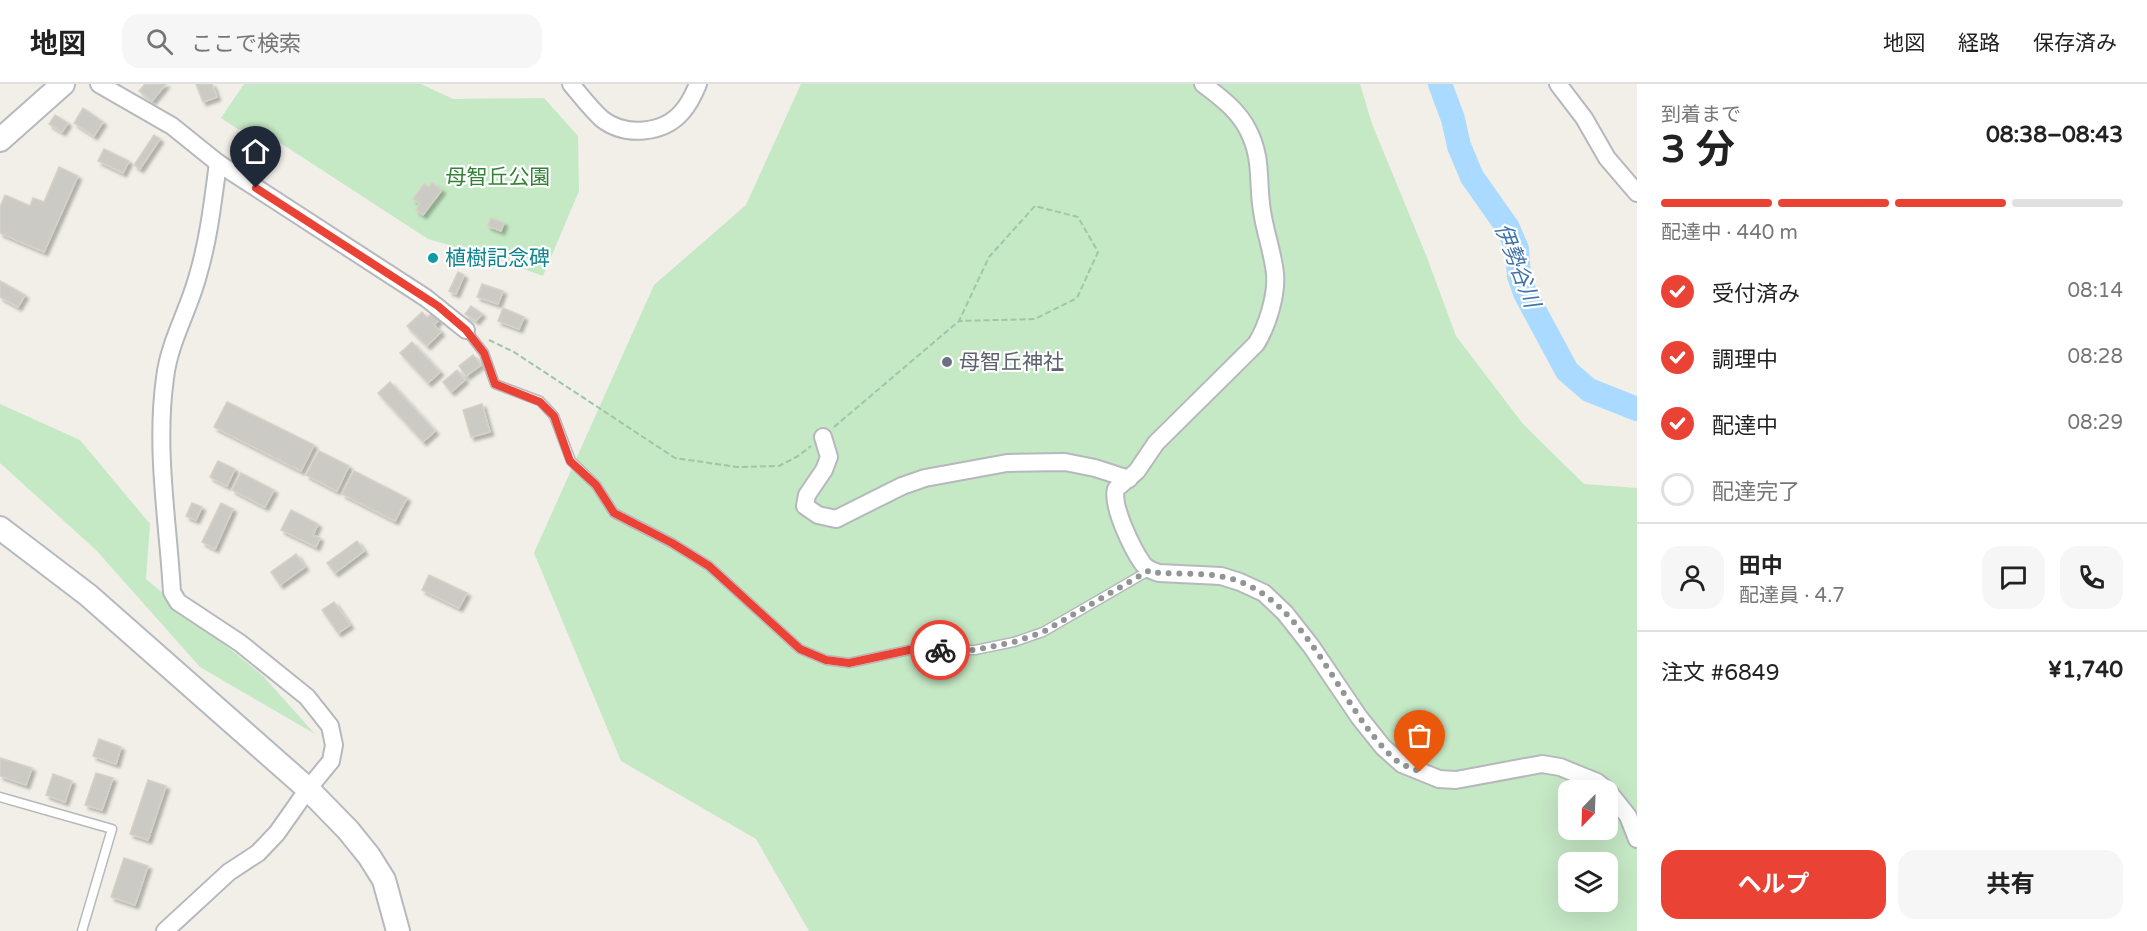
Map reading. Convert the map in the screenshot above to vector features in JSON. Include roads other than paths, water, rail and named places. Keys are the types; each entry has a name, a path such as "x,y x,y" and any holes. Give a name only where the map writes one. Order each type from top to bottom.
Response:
{"street":[{"path":"0,140 63,84"},
{"path":"99,84 172,126 218,163 426,298 466,330"},
{"path":"571,84 603,120 631,132 649,130 668,124 682,112 698,84"},
{"path":"1203,84 1234,111 1247,129 1255,149 1260,170 1261,209 1275,275 1271,308 1263,334 1256,344 1156,442 1137,471 1116,489 1115,502 1122,523 1143,564 1159,573 1221,576 1264,593 1311,646 1359,717 1383,747 1402,764 1439,779 1456,780 1542,764 1560,767 1592,780"},
{"path":"1558,84 1584,118 1607,158 1637,193"},
{"path":"165,931 229,872 258,853 277,833 331,761 334,744 330,726 307,697 240,642 178,602 172,592 162,462 165,378 172,348 198,276 208,231 218,163"},
{"path":"823,436 829,457 825,470 807,495 805,506 818,515 836,519 902,486 925,478 1007,463 1065,462 1129,478"},
{"path":"0,528 88,595 308,789 348,830 369,856 384,880 398,931"},
{"path":"1618,804 1628,816 1637,839"}],"lane":[{"path":"466,330 484,353 495,384 540,402 554,416 570,461 596,485 614,513 672,543 709,566 800,649 826,660 849,663 909,650 975,650 1014,642 1043,632 1150,570"},
{"path":"0,797 112,828 82,931"}],"waterway":[{"name":"伊勢谷川","path":"1440,84 1453,119 1459,146 1472,177 1508,228 1517,249 1519,276 1525,293 1567,371 1589,390 1637,409"}],"place":[{"name":"植樹記念碑","path":"433,258"},
{"name":"母智丘神社","path":"947,362"}],"park label":[{"name":"母智丘公園","path":"498,177"}]}
